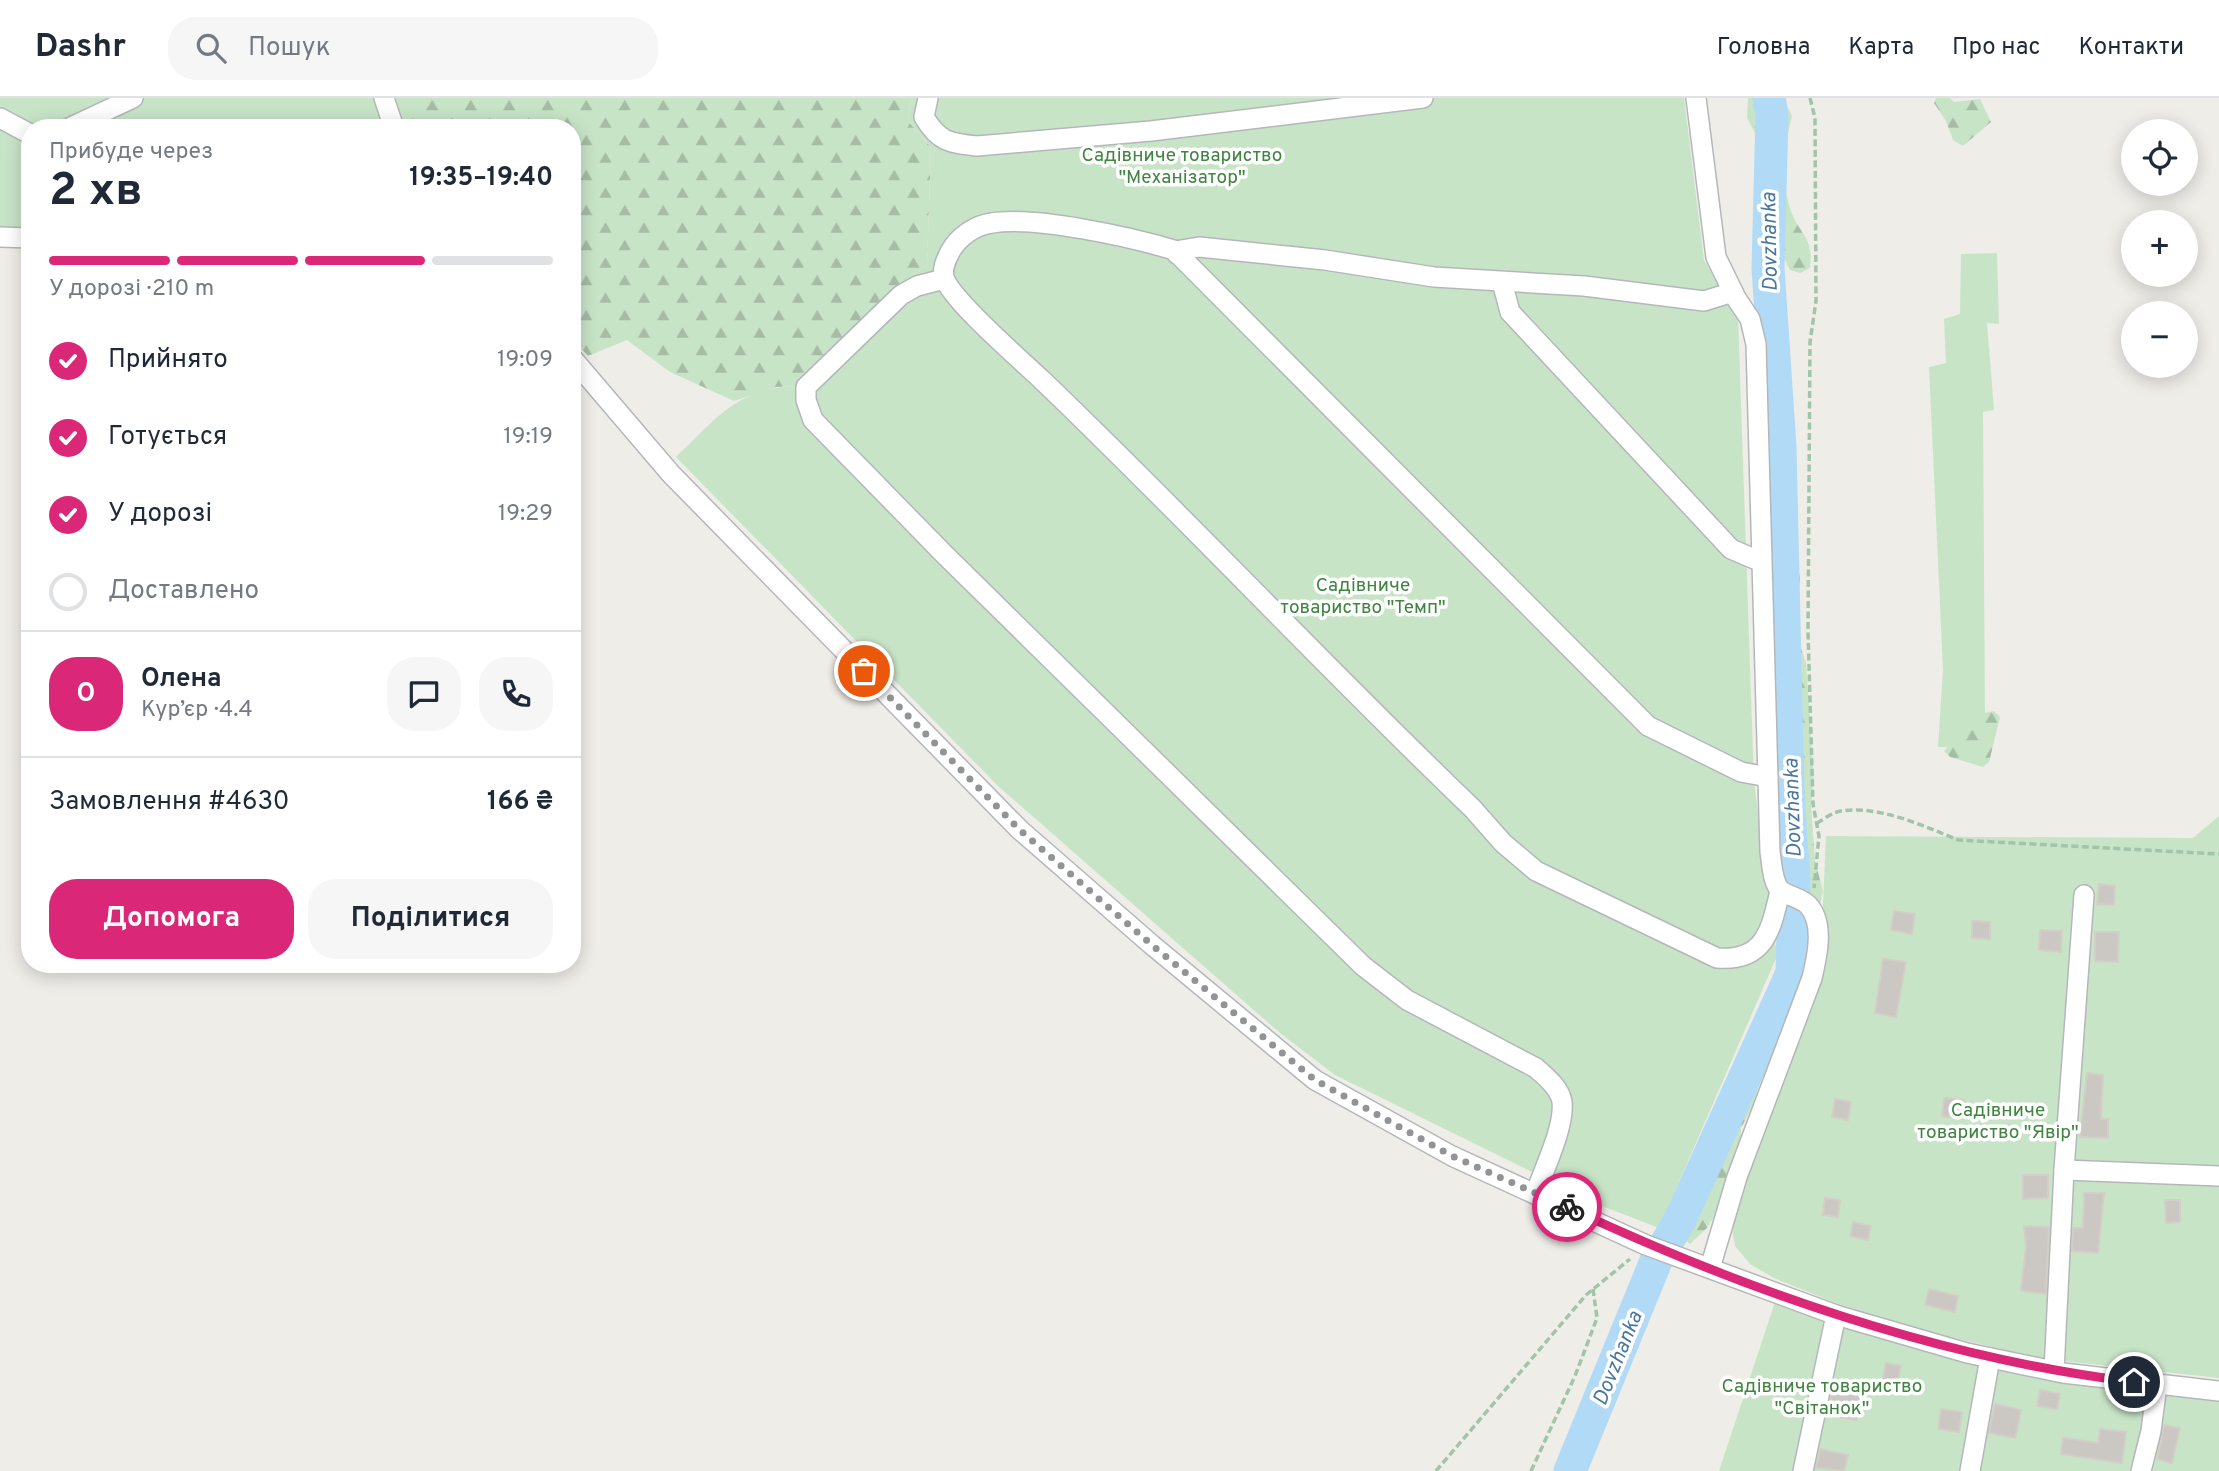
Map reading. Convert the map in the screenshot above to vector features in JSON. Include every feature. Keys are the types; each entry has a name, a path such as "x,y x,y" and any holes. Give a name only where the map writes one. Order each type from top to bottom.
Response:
{"street":[{"path":"88,119 133,98"},
{"path":"383,98 391,119"},
{"path":"928,98 924,117 934,135 952,143 977,146 1150,131 1423,98"},
{"path":"1696,98 1716,257 1750,319 1756,344 1759,561 1770,852 1774,879 1816,920 1818,953 1812,978 1737,1177 1710,1268"},
{"path":"0,118 21,129"},
{"path":"1768,777 1741,772 1648,726 1177,254 1134,238 1010,221 989,223 972,229 954,246 944,264 944,279 971,313 1091,428 1473,809 1503,843 1536,871 1717,958 1738,960 1758,949 1772,925 1794,897"},
{"path":"0,237 21,238"},
{"path":"1177,254 1181,250 1199,247 1502,282 1584,286 1704,301 1733,292"},
{"path":"944,279 917,286 901,295 806,387 806,400 813,420 945,555 1363,966 1407,1000 1535,1068 1551,1082 1562,1101 1560,1121 1536,1192"},
{"path":"1502,282 1510,312 1731,549 1759,561"},
{"path":"581,369 671,474 726,532 1020,830 1113,912 1315,1080 1452,1156 1536,1192 1646,1245 1836,1315 1990,1358 2054,1371 2219,1391"},
{"path":"2054,1371 2064,1170 2084,895"},
{"path":"2064,1170 2219,1176"},
{"path":"1803,1471 1836,1315"},
{"path":"1970,1471 1990,1358"},
{"path":"2141,1471 2151,1432 2157,1384"}],"path":[{"path":"1794,897 1815,886 1817,823 1808,631 1810,342 1816,301 1815,118 1810,98"},
{"path":"1817,823 1840,811 1871,813 1920,825 1958,840 2219,855"},
{"path":"1436,1471 1593,1289 1646,1245"},
{"path":"1531,1471 1575,1376 1597,1318 1593,1289"}],"green space":[{"path":"0,98 395,98 403,119 21,119 21,246 0,246"},
{"path":"395,98 911,98 908,121 931,147 927,264 855,327 794,386 776,387 734,401 670,372 627,340 588,356 581,349 581,119 403,119"},
{"name":"Садівниче товариство \"Темп\"","path":"911,98 1684,98 1704,260 1738,317 1754,782 1777,956 1659,1228 1597,1204 1335,1075 1280,1033 998,786 676,457 715,419 742,400 774,388 794,386 855,327 927,264 931,147 908,121"},
{"path":"1748,98 1783,98 1792,116 1786,149 1787,197 1793,217 1808,241 1811,257 1810,268 1800,273 1790,270 1779,249 1767,238 1760,191 1761,144 1747,118"},
{"path":"1936,98 1950,98 1954,102 1980,99 1991,122 1963,146 1953,140 1946,121 1934,103"},
{"path":"1997,253 1999,324 1987,323 1994,410 1983,412 1985,715 1955,747 1938,747 1943,670 1929,367 1946,363 1944,319 1960,314 1961,254"},
{"path":"1776,396 1785,402 1786,454 1794,530 1798,535 1792,537 1800,578 1795,631 1806,663 1814,781 1811,805 1815,861 1823,891 1802,989 1781,1008 1781,1037 1773,1060 1761,1073 1755,1102 1741,1128 1741,1146 1720,1207 1707,1228 1690,1244 1668,1228 1670,1214 1684,1195 1722,1110 1727,1082 1755,1021 1786,965 1780,920 1790,894 1775,794 1780,755 1774,727 1773,573 1764,512 1767,402"},
{"path":"1994,711 2000,717 1989,762 1983,767 1950,757 1944,751 1975,715"},
{"name":"Садівниче товариство \"Явір\"","path":"2219,816 2219,1378 2044,1359 1920,1330 1833,1302 1774,1278 1750,1264 1735,1246 1732,1228 1821,950 1826,836 2193,838"},
{"name":"Садівниче товариство \"Світанок\"","path":"1775,1302 1995,1368 2084,1386 2219,1400 2219,1471 1719,1471"}],"building":[{"path":"2099,884 2115,886 2114,905 2097,904"},
{"path":"1894,911 1915,914 1912,934 1891,930"},
{"path":"1972,921 1990,922 1990,939 1972,938"},
{"path":"2040,930 2062,931 2061,952 2039,950"},
{"path":"2095,932 2119,932 2118,962 2095,961"},
{"path":"1883,959 1906,962 1896,1017 1875,1013"},
{"path":"2087,1073 2103,1075 2101,1119 2108,1119 2108,1138 2080,1137"},
{"path":"1944,1098 1964,1100 1963,1118 1942,1116"},
{"path":"1835,1099 1851,1102 1848,1120 1832,1117"},
{"path":"2023,1175 2048,1175 2048,1198 2023,1199"},
{"path":"2084,1193 2104,1193 2098,1253 2072,1251 2073,1228 2083,1228"},
{"path":"1825,1198 1840,1200 1838,1217 1823,1215"},
{"path":"2165,1200 2180,1200 2180,1222 2166,1223"},
{"path":"1853,1222 1871,1226 1868,1240 1850,1236"},
{"path":"2024,1226 2049,1227 2046,1294 2021,1291 2026,1247"},
{"path":"1929,1289 1958,1296 1955,1312 1925,1305"},
{"path":"1886,1363 1901,1366 1897,1385 1882,1382"},
{"path":"1833,1388 1861,1394 1856,1420 1827,1415"},
{"path":"2040,1390 2060,1394 2057,1409 2037,1406"},
{"path":"1995,1404 2021,1410 2015,1438 1989,1433"},
{"path":"1941,1409 1962,1412 1959,1432 1938,1429"},
{"path":"2164,1425 2180,1428 2172,1463 2157,1459"},
{"path":"2100,1429 2126,1432 2122,1463 2061,1454 2063,1438 2098,1443"},
{"path":"1820,1449 1848,1455 1844,1471 1816,1468"}],"waterway":[{"name":"Dovzhanka","path":"1570,1471 1656,1261 1680,1220 1792,973 1794,883 1788,795 1780,447 1768,268 1772,115 1769,98"}],"way so far":[{"path":"864,671 1020,830 1113,912 1315,1080 1404,1132 1567,1207"}],"route":[{"path":"1567,1207 1646,1245 1836,1315 1968,1353 2063,1373 2134,1382"}],"park label":[{"name":"Садівниче товариство \"Механізатор\"","path":"1182,165"}]}
